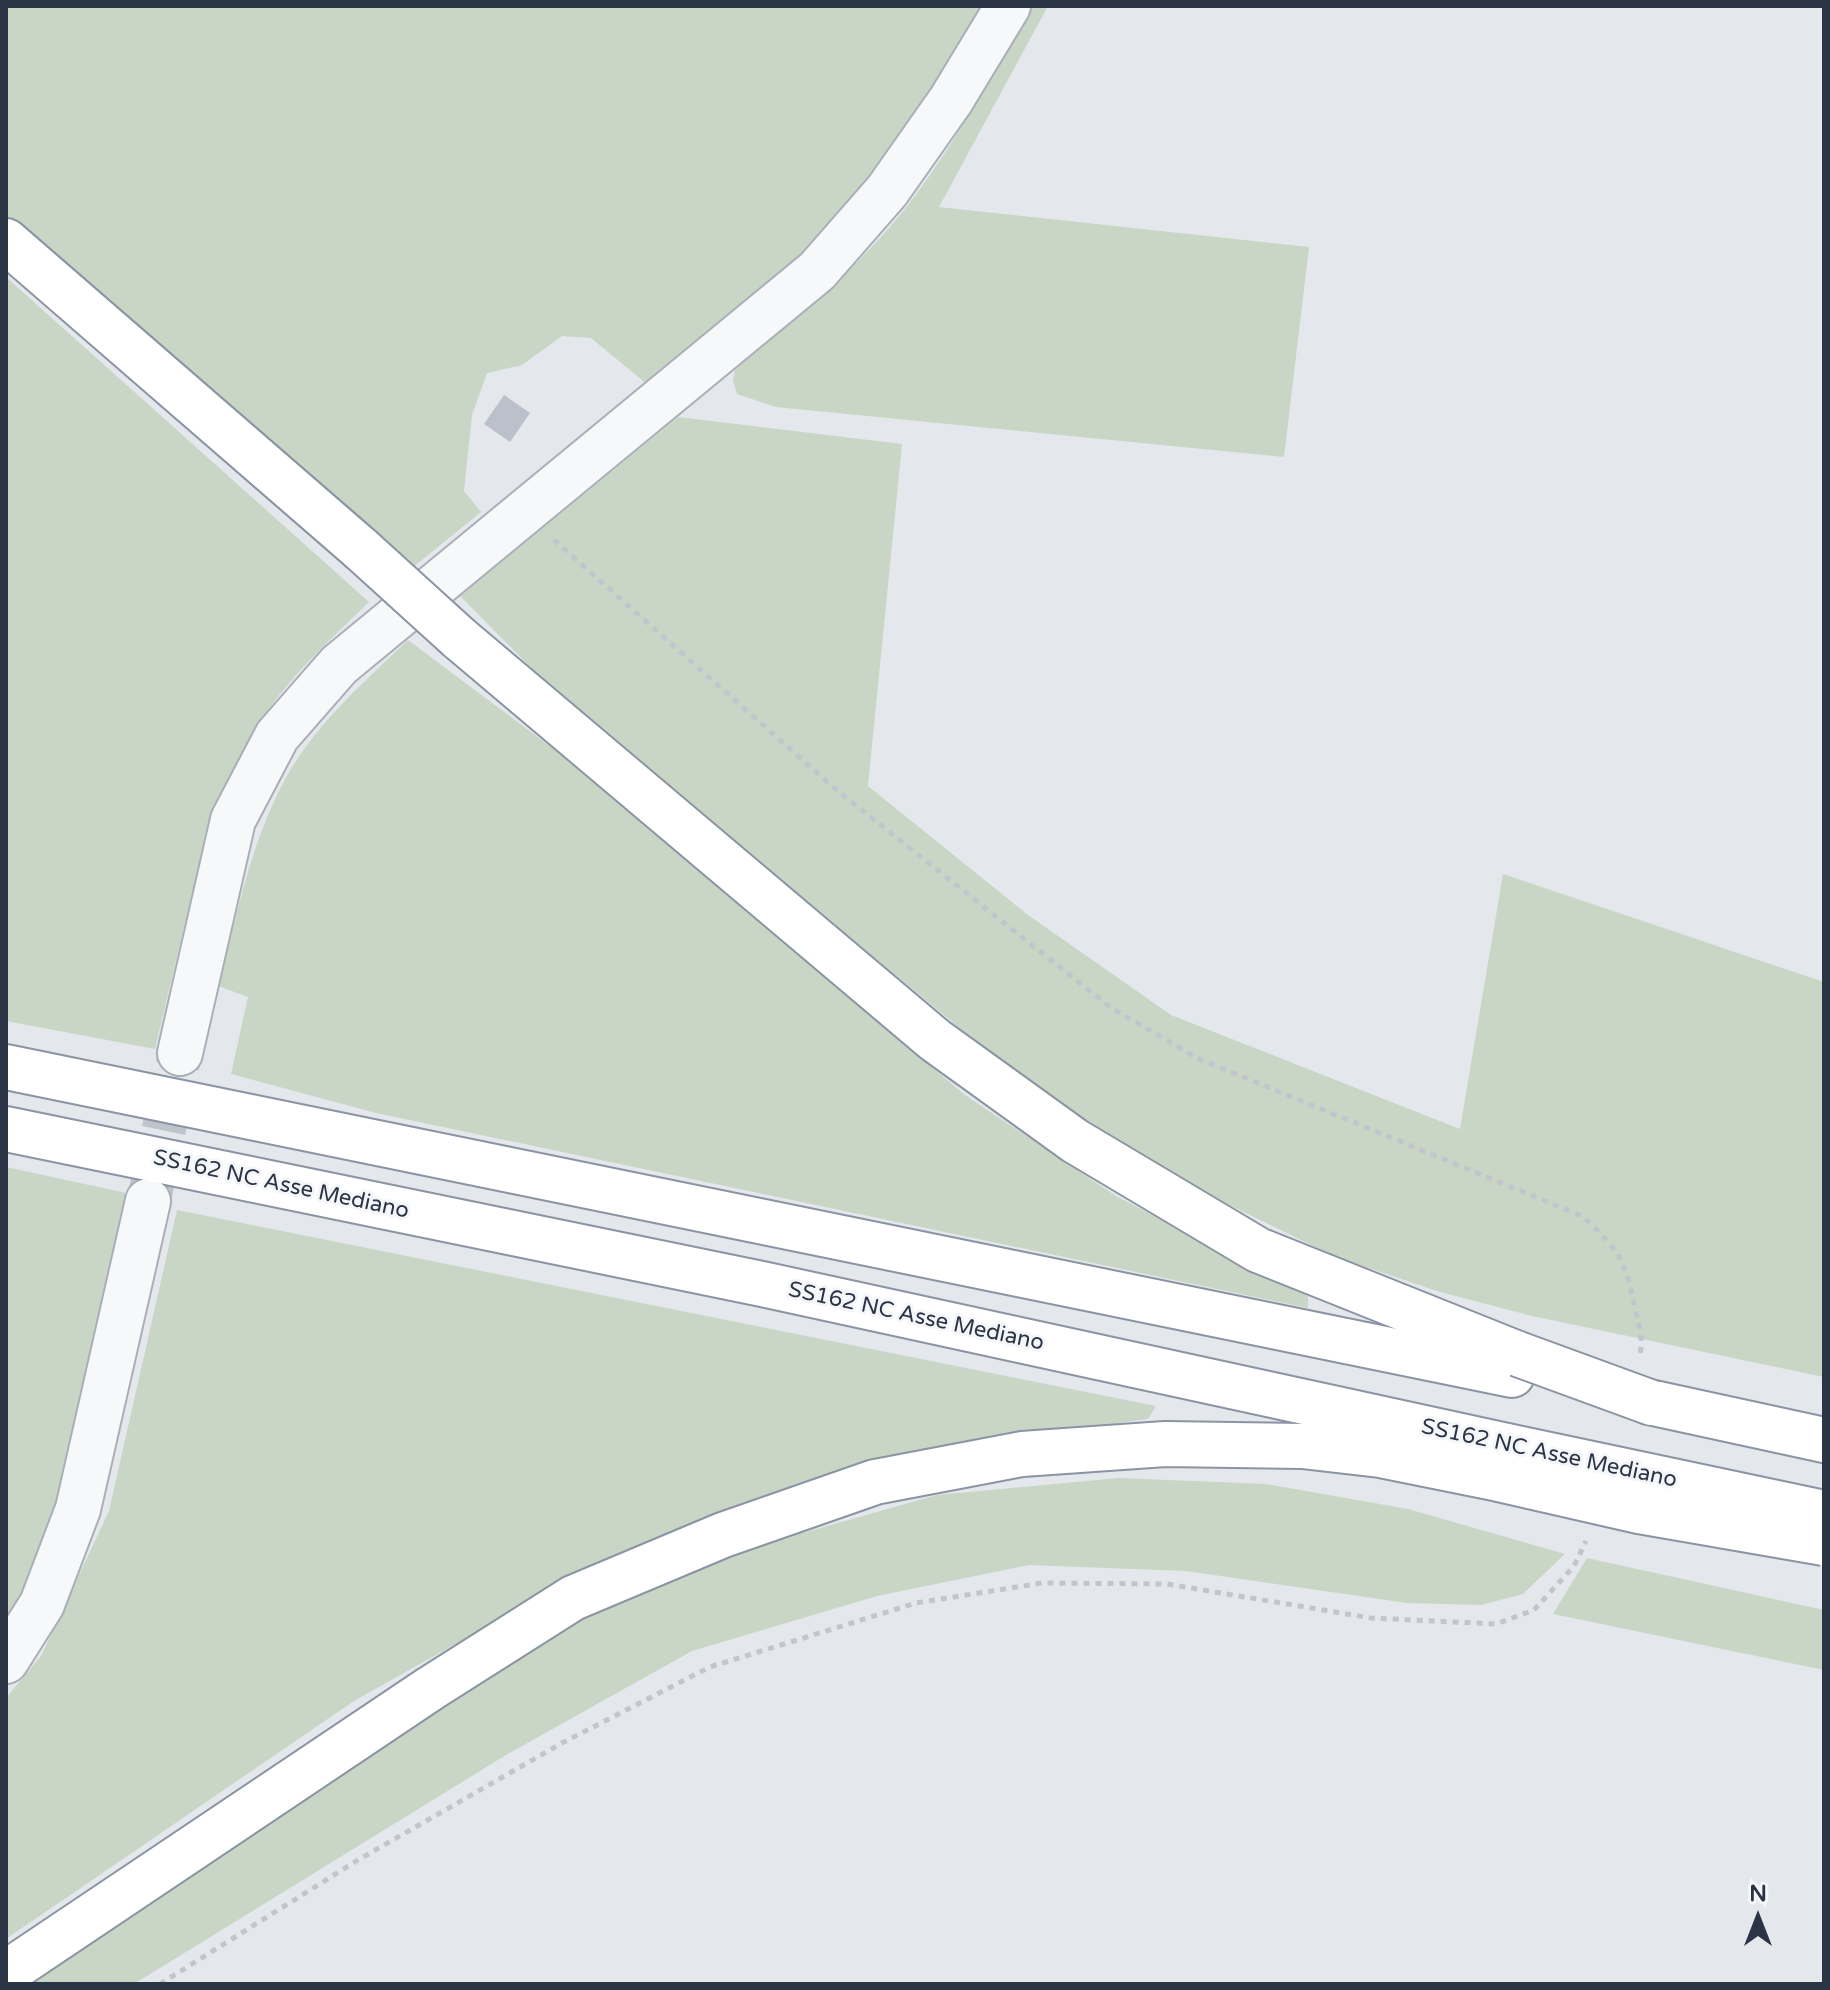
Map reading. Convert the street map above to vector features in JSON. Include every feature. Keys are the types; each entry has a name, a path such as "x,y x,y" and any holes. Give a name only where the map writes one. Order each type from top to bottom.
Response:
{"highway":[{"path":"6,241 459,638 935,1040 1075,1141 1258,1250 1515,1364"},
{"path":"6,1067 1515,1364 1651,1403 1824,1440"},
{"name":"SS162 NC Asse Mediano","path":"6,1129 762,1284 1503,1462 1824,1513"},
{"path":"6,1973 431,1688 573,1598 723,1535 875,1482 1022,1454 1165,1444 1302,1446 1380,1455 1503,1462 1639,1511 1824,1543"}],"street":[{"path":"180,1053 233,820 277,736 339,665 817,271 887,191 951,100 1008,6"},
{"path":"6,1661 42,1604 78,1509 148,1201"}],"green space":[{"path":"6,6 983,6 910,131 857,200 783,274 648,385 591,338 562,336 522,365 487,373 472,415 464,491 481,512 412,568 6,221"},
{"path":"1031,6 1048,6 939,207 1309,247 1284,457 776,407 737,394 733,381 735,370 848,271 908,205 958,133"},
{"path":"6,277 369,602 289,684 261,720 250,740 205,853 155,1049 6,1021"},
{"path":"678,417 902,444 868,786 1028,915 1171,1015 1460,1129 1503,874 1824,982 1824,1377 1532,1316 1440,1292 1336,1257 1172,1177 1022,1079 575,712 460,596"},
{"path":"408,640 555,750 965,1095 1116,1196 1308,1296 1308,1308 376,1113 231,1074 248,997 218,986 260,835 281,787 307,746 355,691"},
{"path":"6,1167 126,1193 57,1509 21,1599 6,1623"},
{"path":"177,1210 1156,1406 1148,1419 946,1446 756,1504 603,1561 354,1701 6,1939 6,1698 41,1656 109,1511"},
{"path":"1119,1478 1266,1484 1408,1509 1565,1554 1523,1594 1481,1605 1407,1603 1186,1571 1029,1565 877,1596 692,1651 506,1755 134,1984 15,1984 535,1640 728,1554 937,1495"},
{"path":"1587,1558 1824,1610 1824,1670 1553,1614"}],"building":[{"path":"504,395 530,413 510,442 484,424"}],"tunnel":[{"path":"150,1195 180,1053"}]}
